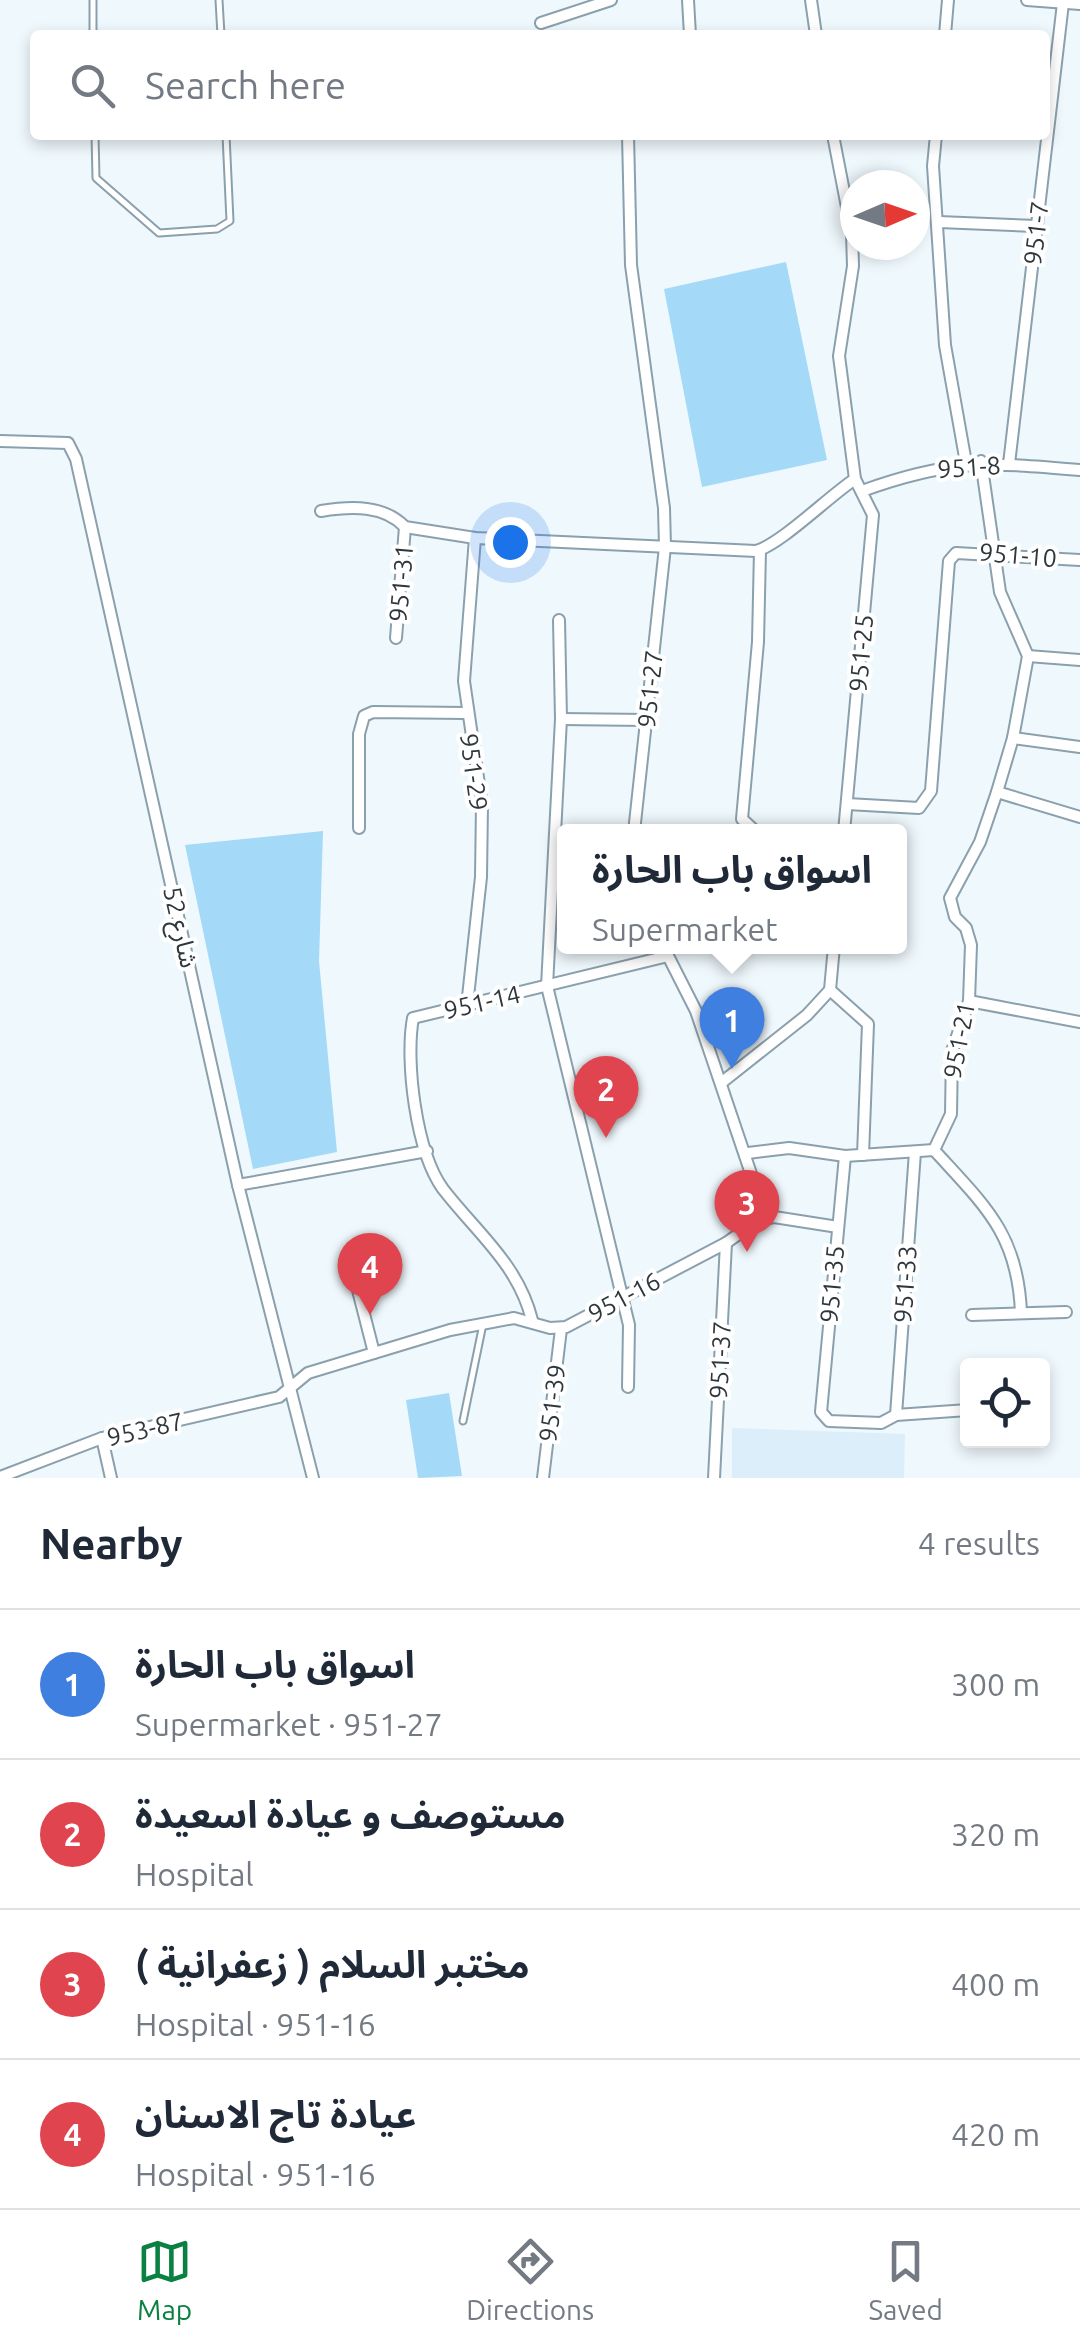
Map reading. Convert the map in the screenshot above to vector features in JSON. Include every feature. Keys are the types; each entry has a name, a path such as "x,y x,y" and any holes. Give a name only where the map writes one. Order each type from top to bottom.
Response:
{"street":[{"path":"541,23 611,0"},
{"path":"688,0 690,30"},
{"path":"811,0 815,30"},
{"path":"945,30 948,0"},
{"path":"1027,0 1080,4"},
{"name":"951-7","path":"1050,109 1064,3"},
{"name":"951-27","path":"628,140 631,265 664,508 665,547 635,824"},
{"path":"321,511 376,510 394,514 405,528 475,538 760,550 855,479 838,356 853,266 852,233 834,140"},
{"path":"936,140 933,166 945,345 966,464"},
{"name":"951-7","path":"1009,464 1046,140"},
{"path":"939,222 1037,226"},
{"name":"شارع 52","path":"0,440 68,442 76,459 238,1185 313,1478"},
{"path":"981,461 1000,592 1028,656 1013,738 996,792 1080,818"},
{"name":"951-8","path":"862,491 916,472 981,461 1080,470"},
{"name":"951-25","path":"845,824 873,515 855,479"},
{"name":"951-31","path":"396,638 405,528"},
{"name":"951-29","path":"467,1006 481,877 482,806 465,714 475,538"},
{"path":"747,824 742,819 758,642 760,550"},
{"name":"951-10","path":"847,804 919,808 931,791 949,561 956,553 1080,560"},
{"path":"558,620 561,719 547,986 630,1324 628,1387"},
{"path":"1028,656 1080,660"},
{"path":"359,828 358,734 364,716 373,712 465,714"},
{"path":"561,719 646,720"},
{"path":"1013,738 1080,746"},
{"name":"951-21","path":"934,1150 950,1114 952,1051 958,1020 969,1001 971,945 966,928 954,917 950,898 980,842 996,792"},
{"name":"951-14","path":"427,1152 407,1049 413,1018 547,986 655,954"},
{"path":"667,954 684,981 748,1154 766,1218 838,1227"},
{"path":"721,1083 808,1015 830,990 833,954"},
{"path":"830,990 868,1024 864,1155"},
{"path":"969,1001 1080,1022"},
{"path":"748,1154 789,1148 845,1156 934,1150 976,1193 1012,1252 1019,1272 1021,1314"},
{"path":"238,1185 427,1152 441,1186 500,1253 526,1293 532,1320"},
{"name":"951-33","path":"896,1415 915,1152"},
{"name":"951-35","path":"845,1156 820,1412 829,1420 840,1422 881,1423 896,1415"},
{"name":"951-16","path":"292,1388 308,1373 483,1324 532,1320 561,1329 766,1218"},
{"name":"951-37","path":"714,1478 726,1242"},
{"path":"348,1256 374,1353"},
{"path":"972,1316 1066,1312"},
{"name":"951-39","path":"543,1478 561,1329"},
{"name":"953-87","path":"0,1477 102,1438 279,1397 292,1388"},
{"path":"896,1415 960,1411"},
{"path":"102,1438 111,1478"}],"lane":[{"path":"92,0 93,30"},
{"path":"219,0 221,30"},
{"path":"96,140 96,178 159,233 217,229 230,221 226,140"},
{"path":"463,1421 483,1324"}],"shaded area":[{"path":"786,262 827,460 702,487 664,289"},
{"path":"323,831 319,961 337,1152 253,1169 185,845"},
{"path":"449,1393 462,1476 418,1478 406,1400"},
{"path":"732,1428 905,1434 904,1478 732,1478"}],"place":[{"name":"اسواق باب الحارة","path":"732,1069"},
{"name":"مستوصف و عيادة اسعيدة","path":"606,1138"},
{"name":"مختبر السلام ( زعفرانية )","path":"747,1252"},
{"name":"عيادة تاج الاسنان","path":"370,1315"}]}
